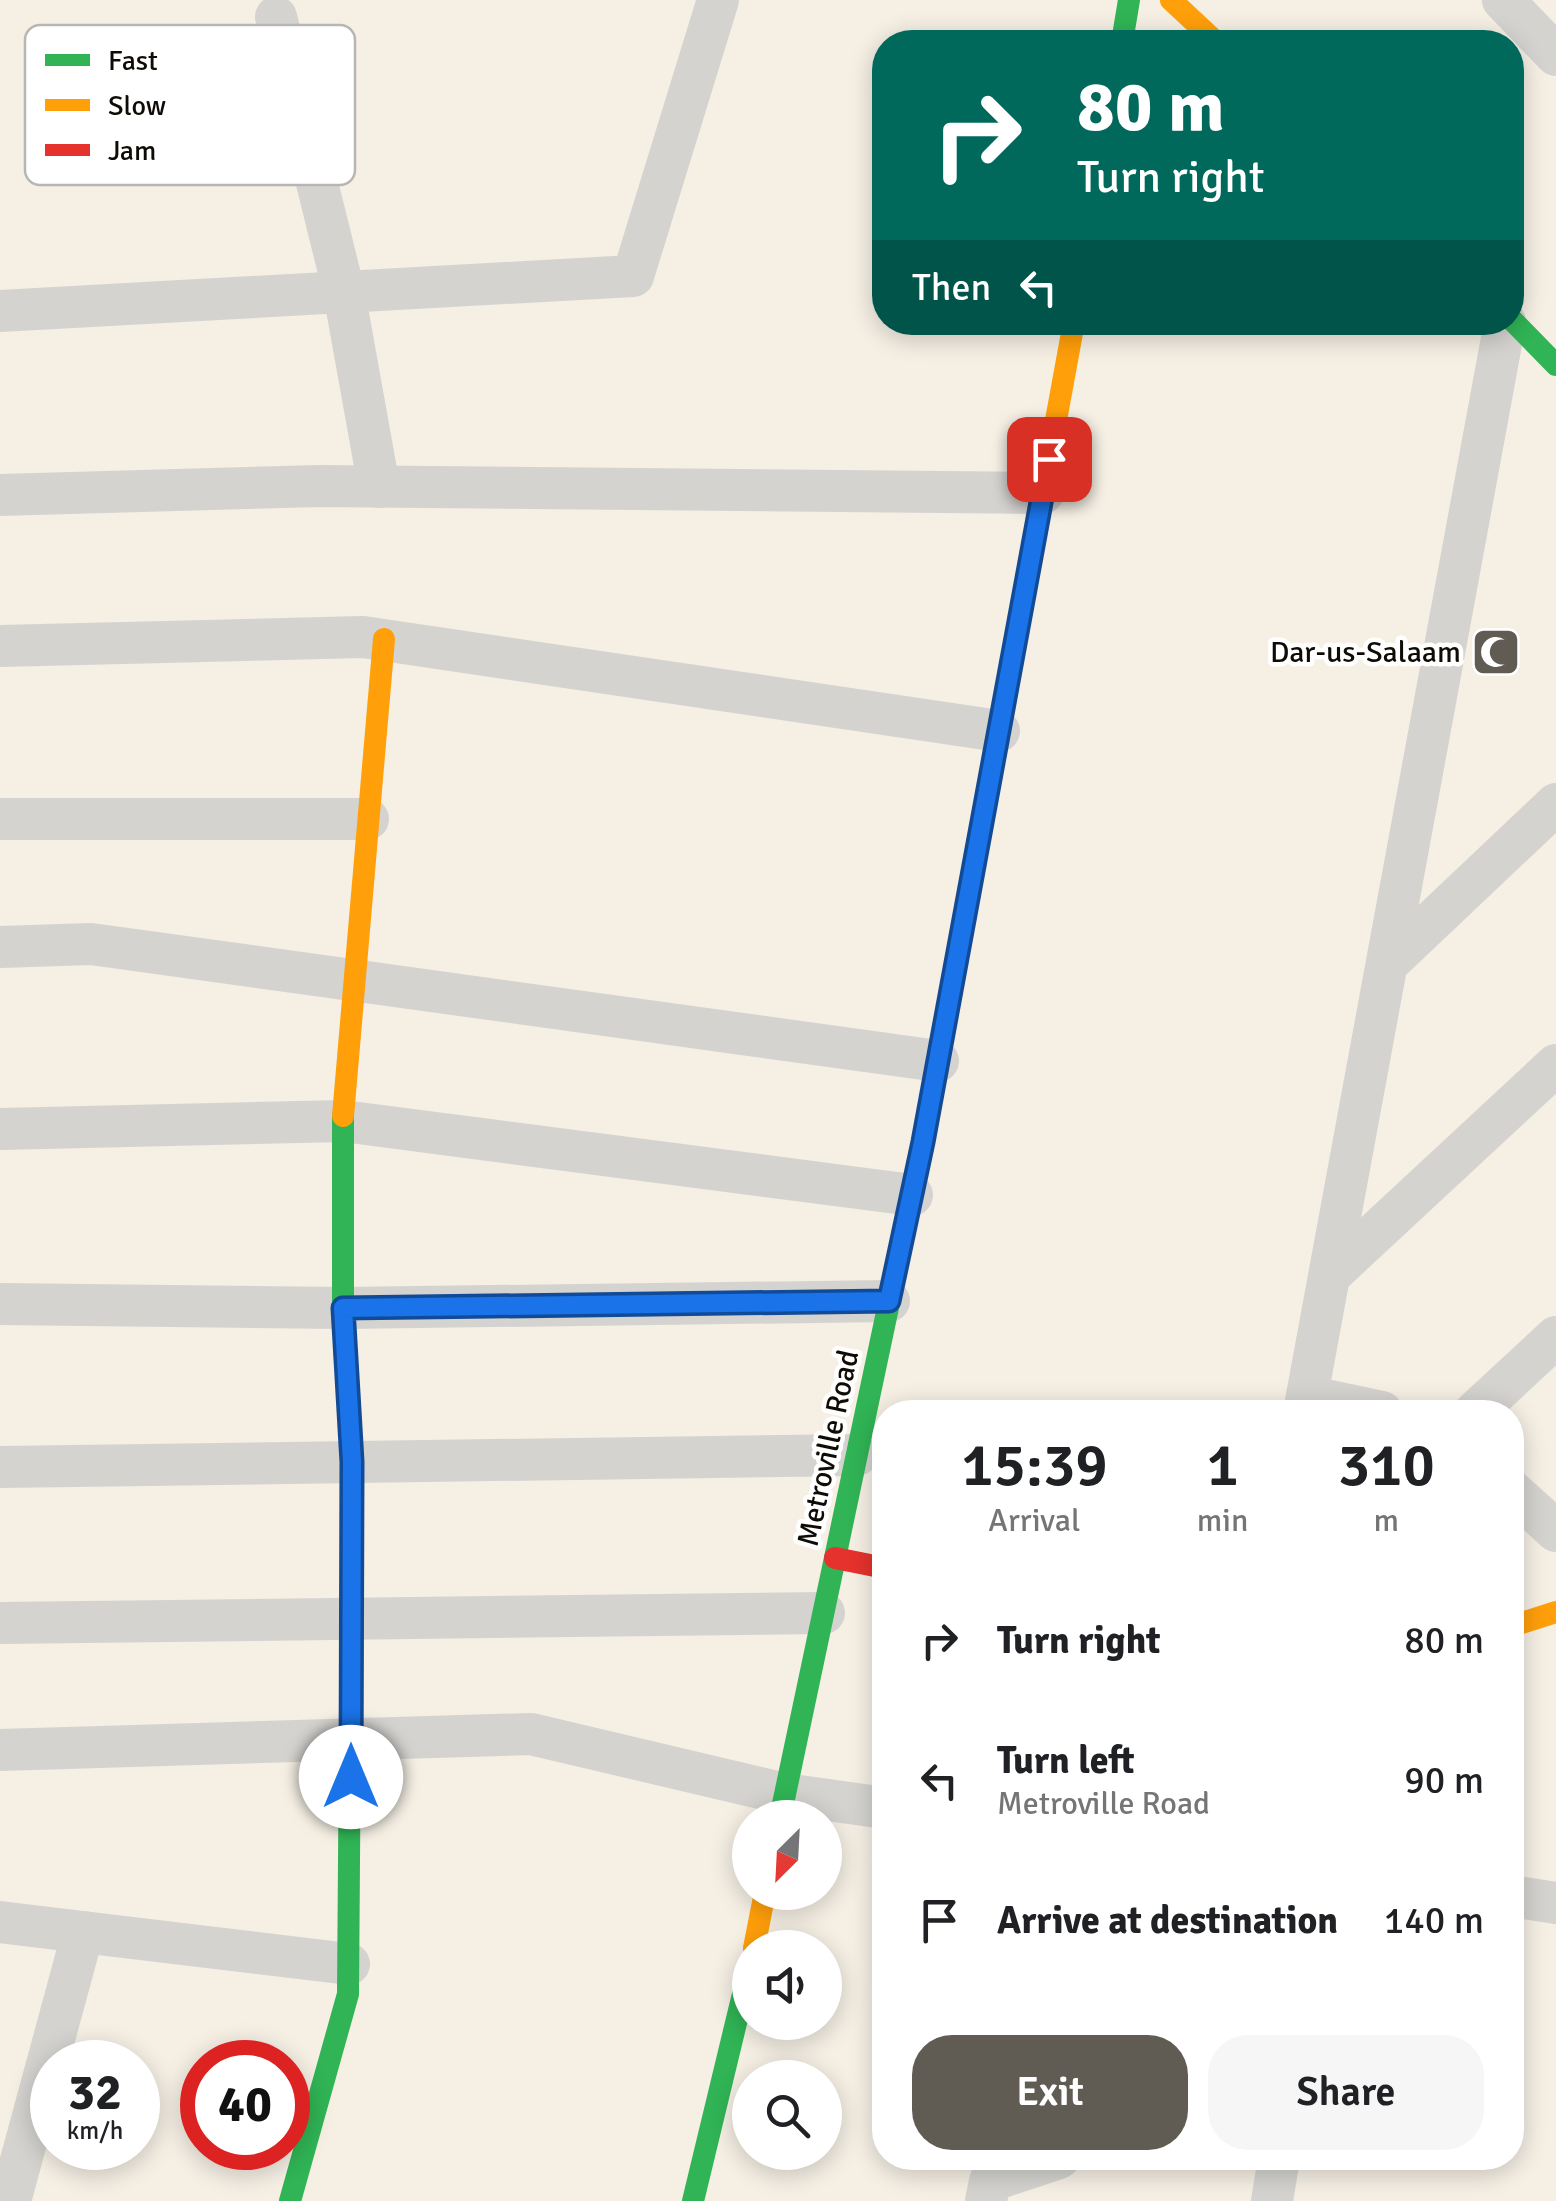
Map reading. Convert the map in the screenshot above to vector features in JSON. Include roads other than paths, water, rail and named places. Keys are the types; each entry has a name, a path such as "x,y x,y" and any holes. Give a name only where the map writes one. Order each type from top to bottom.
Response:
{"main road":[{"path":"1124,30 1129,0"},
{"path":"1171,0 1203,30"},
{"path":"1524,332 1556,365"},
{"name":"Metroville Road","path":"784,1800 912,1195 1072,335"},
{"path":"290,2201 348,1994 352,1462 343,1308 343,1121 384,640"},
{"path":"835,1558 872,1565"},
{"path":"1524,1622 1556,1612"},
{"path":"693,2201 732,2040"}],"street":[{"path":"0,310 634,276 718,0"},
{"path":"1508,2 1556,55"},
{"path":"276,17 278,25"},
{"path":"318,185 344,292 379,487"},
{"path":"1307,1400 1503,335"},
{"path":"0,495 379,487 1043,494"},
{"path":"0,646 363,637 999,730"},
{"path":"1386,964 1556,804"},
{"path":"0,819 368,819"},
{"path":"0,947 91,944 938,1060"},
{"path":"1330,1275 1556,1065"},
{"path":"0,1129 343,1121 912,1195"},
{"path":"0,1304 343,1308 889,1301"},
{"path":"1489,1400 1556,1337"},
{"path":"0,1467 857,1455"},
{"path":"1524,1502 1556,1530"},
{"path":"0,1624 824,1613"},
{"path":"0,1750 531,1734 762,1800"},
{"path":"842,1807 872,1808"},
{"path":"1524,1898 1556,1902"},
{"path":"0,1922 348,1964"},
{"path":"10,2201 82,1932"},
{"path":"986,2201 990,2181 1023,2170"},
{"path":"1272,2201 1277,2170"}],"place":[{"name":"Dar-us-Salaam","path":"1496,652"}]}
